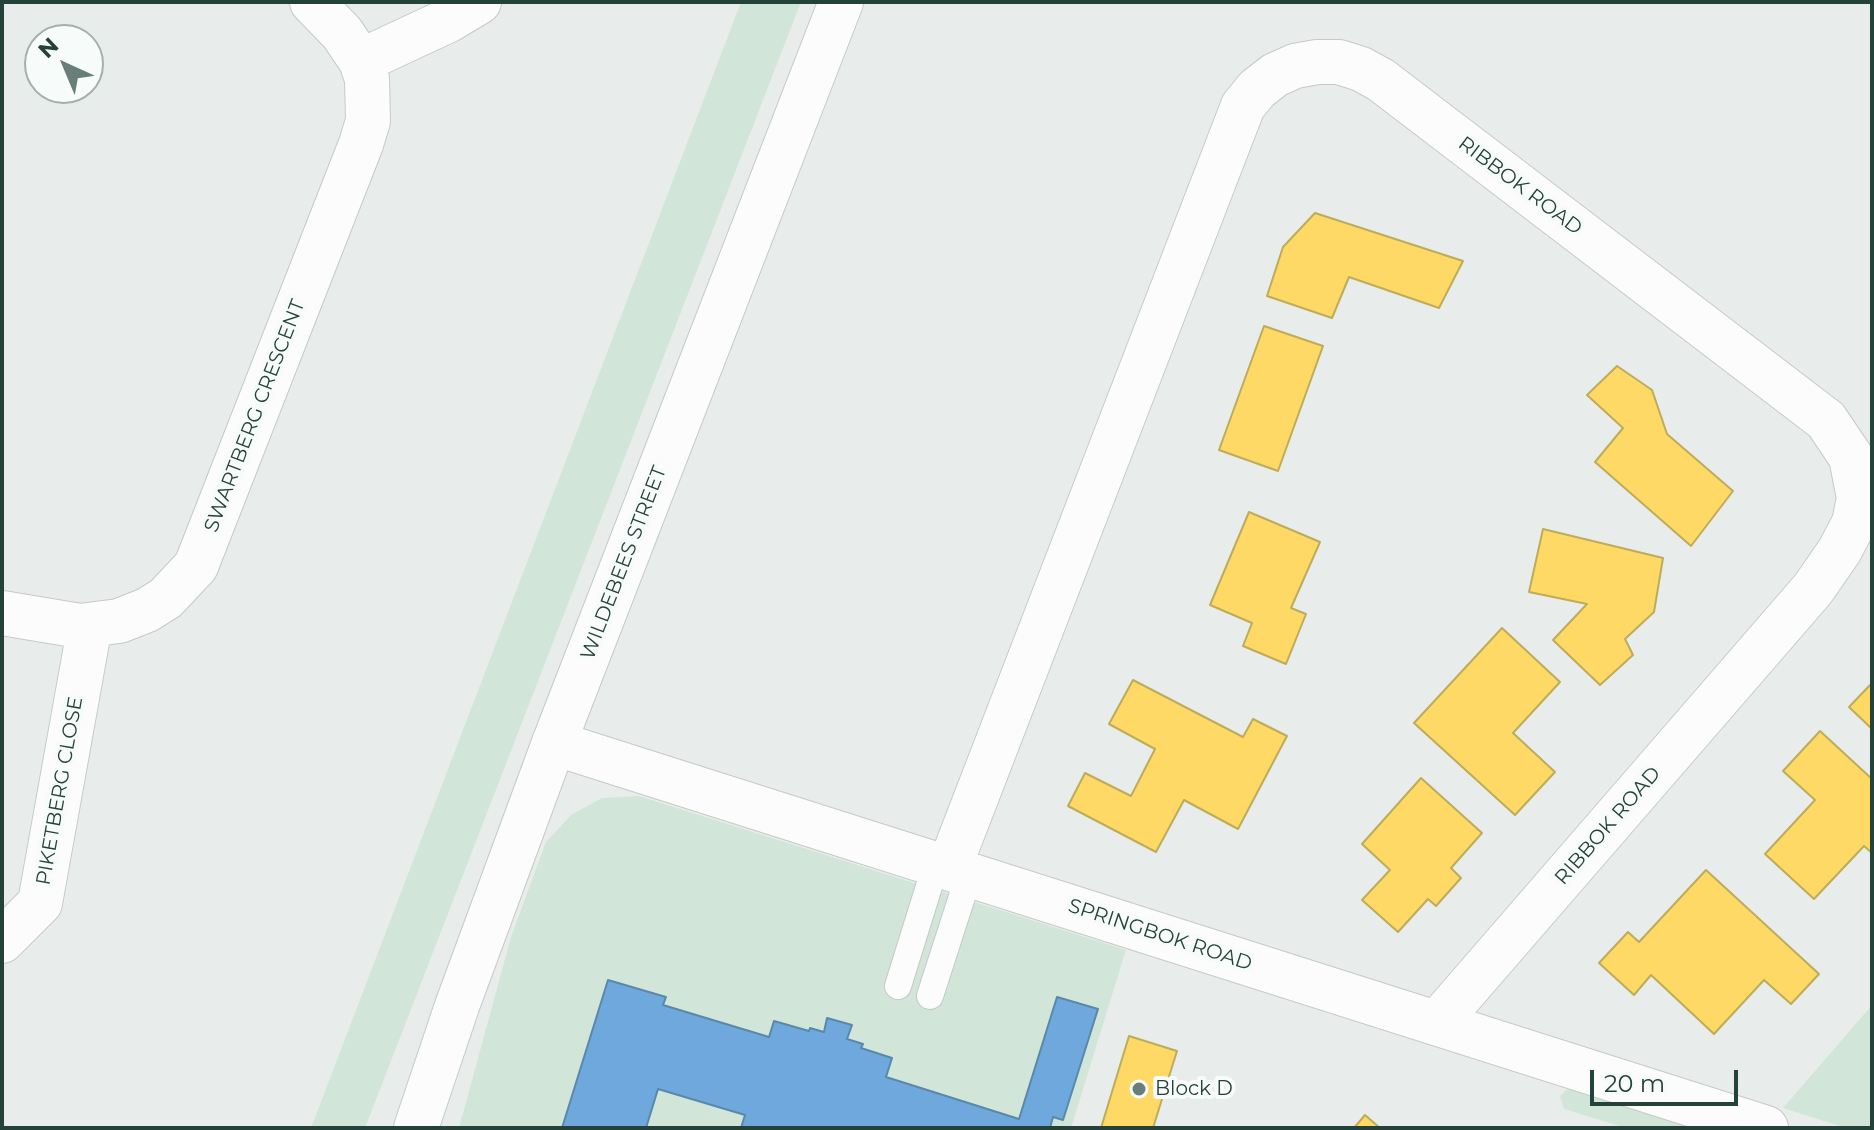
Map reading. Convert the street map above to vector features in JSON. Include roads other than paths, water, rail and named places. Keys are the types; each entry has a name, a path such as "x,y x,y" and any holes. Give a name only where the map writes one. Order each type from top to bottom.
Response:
{"street":[{"path":"312,2 342,33 361,61 449,20 479,2"},
{"name":"WILDEBEES STREET","path":"416,1128 554,743 841,2"},
{"name":"SWARTBERG CRESCENT","path":"2,613 90,625 119,621 147,610 166,598 196,566 361,144 368,121 369,98 361,61"},
{"name":"RIBBOK ROAD","path":"951,869 1243,106 1257,89 1275,75 1295,66 1339,62 1381,80 1826,420 1851,457 1859,498 1854,523 1813,589 1437,1023"},
{"name":"PIKETBERG CLOSE","path":"2,941 40,903 90,625"},
{"name":"SPRINGBOK ROAD","path":"554,743 1766,1128"}],"lane":[{"path":"898,986 951,869"},
{"path":"930,996 951,869"}],"place":[{"name":"Block D","path":"1139,1089"}]}
